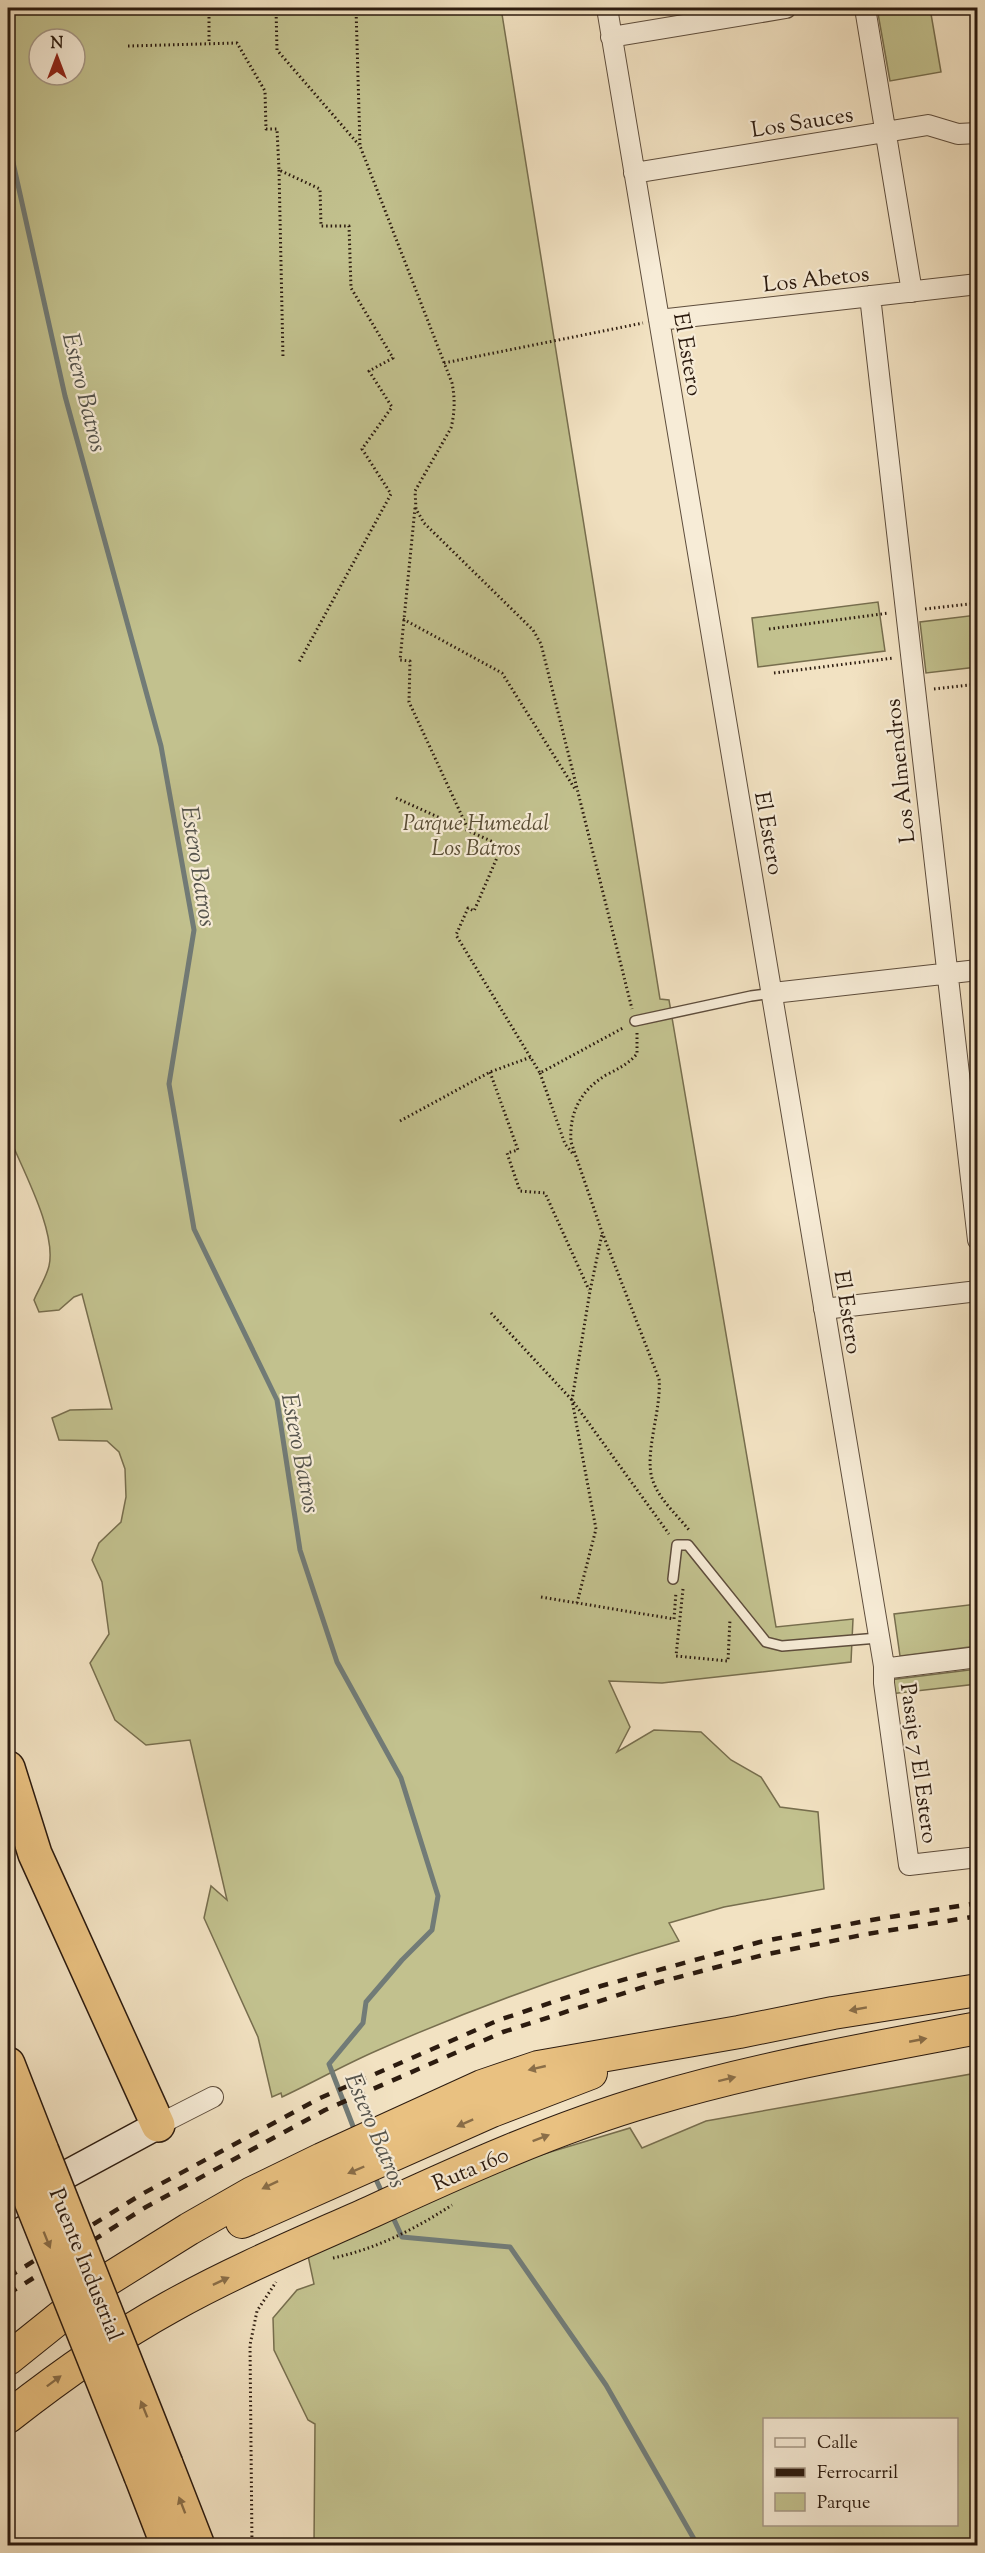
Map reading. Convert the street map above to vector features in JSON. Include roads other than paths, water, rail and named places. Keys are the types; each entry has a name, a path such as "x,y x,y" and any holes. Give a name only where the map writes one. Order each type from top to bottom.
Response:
{"highway":[{"path":"8,1768 35,1854 158,2125"},
{"name":"Ruta 160","path":"8,2359 34,2338 140,2273 224,2230 322,2172 386,2143 492,2111 583,2076 647,2055 739,2032 833,2013 978,1990"},
{"name":"Ruta 160","path":"8,2417 92,2354 170,2307 347,2222 547,2136 650,2100 785,2066 978,2028"},
{"name":"Puente Industrial","path":"8,2064 22,2153 153,2470"},
{"path":"153,2470 168,2546"},
{"path":"153,2470 198,2546"}],"main road":[{"path":"8,2206 158,2125"}],"street":[{"name":"El Estero","path":"607,8 884,1666"},
{"path":"612,37 786,8"},
{"path":"865,8 912,292"},
{"name":"Los Sauces","path":"634,173 928,125 958,134 978,133"},
{"name":"Los Abetos","path":"659,320 978,284"},
{"name":"Los Almendros","path":"870,296 978,1240"},
{"path":"773,993 978,970"},
{"path":"824,1308 978,1291"},
{"path":"884,1666 890,1668 978,1658"},
{"name":"Pasaje 7 El Estero","path":"884,1666 884,1683 909,1865 978,1857"},
{"path":"158,2125 213,2097"}],"lane":[{"path":"635,1021 773,993"},
{"path":"672,1579 677,1545 688,1545 760,1637 773,1645 879,1638"}],"waterway":[{"name":"Estero Batros","path":"8,140 65,396 161,746 194,930 169,1084 194,1229 277,1400 300,1550 337,1662 401,1778 438,1896 432,1930 402,1960 366,2002 363,2023 329,2064 356,2134"},
{"name":"Estero Batros","path":"374,2175 384,2197"},
{"name":"Estero Batros","path":"391,2213 402,2237 510,2247 606,2385 698,2546"}],"railway":[{"path":"8,2277 142,2194 320,2098 499,2020 601,1986 760,1942 865,1921 978,1903"},
{"path":"8,2294 146,2207 325,2110 503,2032 656,1983 763,1955 867,1934 978,1916"}],"park label":[{"name":"Parque Humedal Los Batros","path":"476,834"}]}
